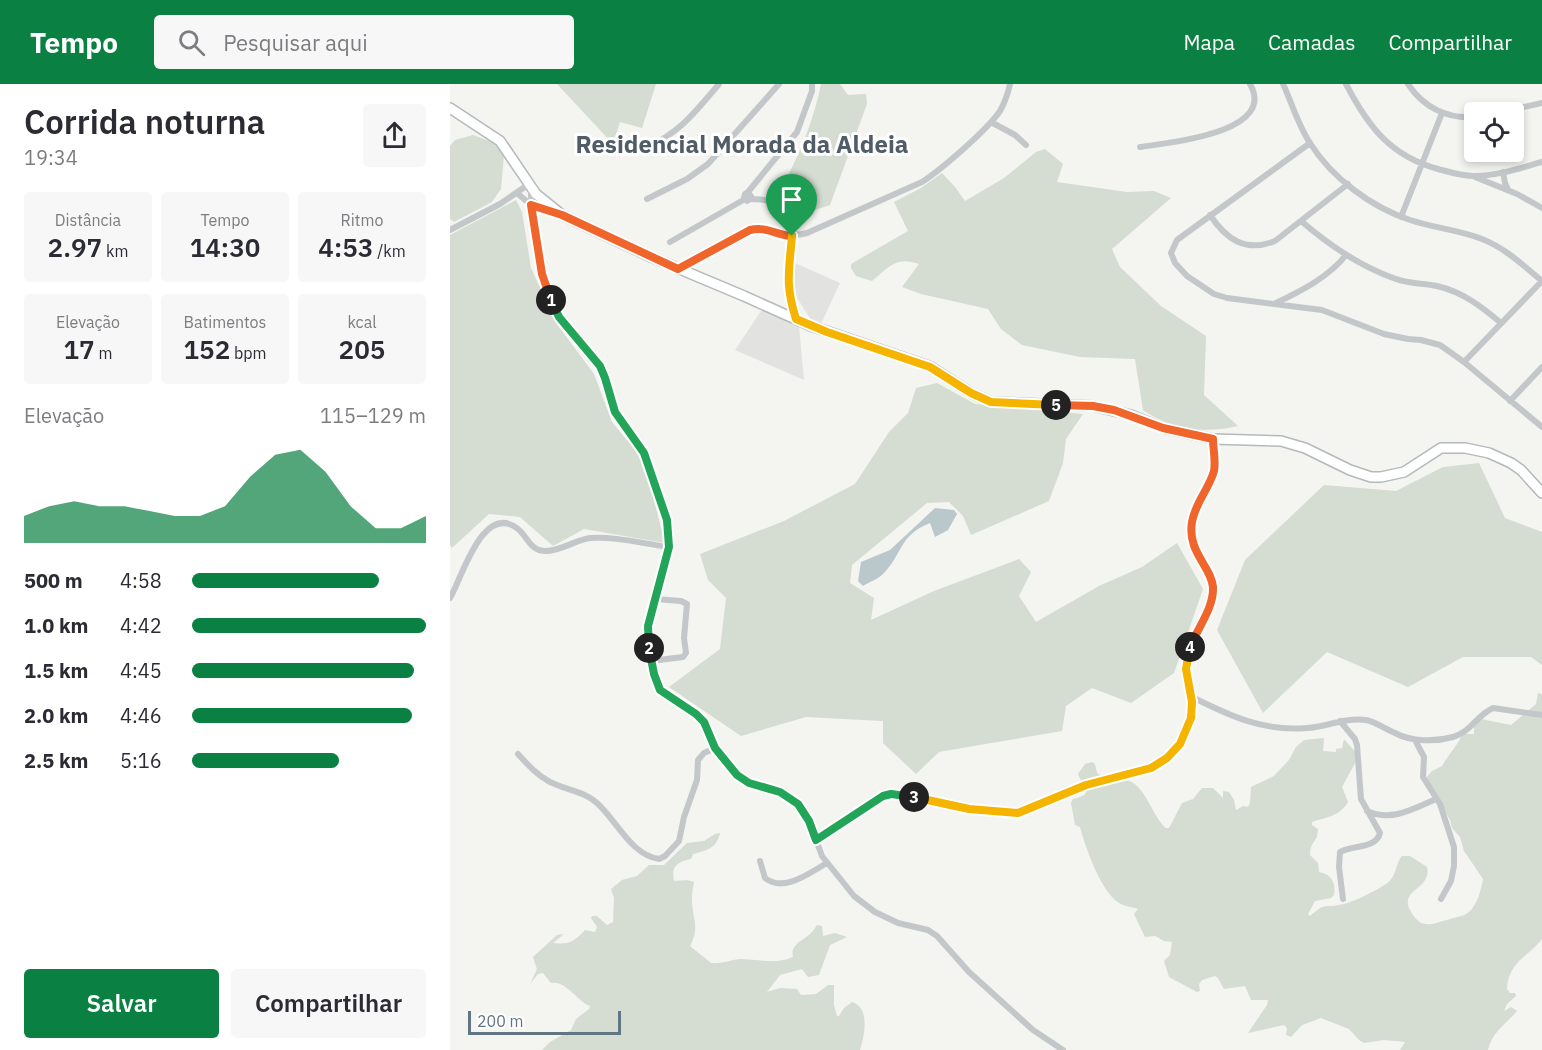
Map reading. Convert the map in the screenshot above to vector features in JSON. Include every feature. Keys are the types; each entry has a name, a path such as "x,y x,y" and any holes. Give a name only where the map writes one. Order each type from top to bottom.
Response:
{"street":[{"path":"643,150 681,128 719,84"},
{"path":"647,199 687,179 708,165 779,84"},
{"path":"670,242 748,197 800,127 812,91 812,84"},
{"path":"678,269 750,230 766,228 792,236 807,233 922,182 938,171 991,122 1005,102 1011,84"},
{"path":"1140,147 1206,135 1236,125 1254,103 1254,91 1250,84"},
{"path":"1283,84 1310,142 1336,174 1365,198 1401,217 1483,239 1506,252 1542,281 1464,362"},
{"path":"1346,84 1357,106 1377,134 1397,150 1421,164 1452,173 1474,176 1503,172 1542,162"},
{"path":"1408,84 1417,95 1442,113 1464,116"},
{"path":"1524,107 1542,103"},
{"path":"450,108 500,141 510,152 536,194 562,215"},
{"path":"1401,217 1442,113"},
{"path":"991,122 1015,135 1026,145"},
{"path":"1310,142 1210,215 1172,246 1171,253 1175,263 1200,286 1214,294 1227,298 1310,307 1344,317 1384,334 1440,345 1542,427"},
{"path":"1503,172 1504,183 1508,191"},
{"path":"1493,174 1492,180 1496,186"},
{"path":"1474,176 1542,208"},
{"path":"1210,215 1216,225 1231,239 1251,246 1266,245 1275,241 1348,184"},
{"path":"450,230 530,186"},
{"path":"530,186 542,274 548,293 559,317 600,366 615,412 644,453 667,520 669,547 648,626 651,661 660,690 704,722 715,748 728,766 743,780 780,792 798,804 809,821 827,863 854,896 874,912 898,923 928,930 937,936 969,972 1033,1030 1063,1050"},
{"path":"517,193 531,205 562,215 678,269 796,319 930,367 971,393 991,402 1093,406 1131,415 1163,428 1213,439 1272,440 1290,443 1360,474 1381,477 1404,472 1441,448 1465,448 1489,453 1511,463 1521,470 1542,493"},
{"path":"748,197 775,202 790,209 793,215 788,286 789,299 796,319"},
{"path":"1301,221 1346,255 1395,279 1437,286 1456,292 1476,303 1502,323"},
{"path":"1276,303 1298,293 1330,271 1346,255"},
{"path":"1298,293 1310,307"},
{"path":"1289,297 1291,305"},
{"path":"1510,401 1542,367"},
{"path":"816,840 874,801 891,794 969,809 1018,813 1086,785 1151,768 1167,758 1180,744 1191,718 1192,709 1186,678 1187,657 1210,603 1213,588 1211,579 1197,556 1191,524 1214,470 1213,439"},
{"path":"450,598 478,539 496,525 505,523 516,527 529,544 539,550 552,550 593,538 669,547"},
{"path":"651,661 676,660 686,653 684,638 687,604 681,601 655,599"},
{"path":"1190,696 1233,717 1259,725 1305,728 1341,721 1371,721 1395,734 1415,740 1443,739 1461,734 1469,730 1493,708 1542,715"},
{"path":"1341,721 1355,739 1359,790 1367,810 1380,831 1380,837 1375,842 1340,852 1343,899"},
{"path":"1415,740 1424,757 1423,777 1448,826 1455,858 1451,881 1440,898"},
{"path":"518,754 552,783 580,792 595,801 637,849 659,859 679,841 684,817 696,785 698,760 704,753 715,748"},
{"path":"1367,810 1379,816 1393,816 1436,799"},
{"path":"760,861 765,878 775,884 790,882 827,863"}],"shaded area":[{"path":"557,84 656,84 642,128 620,122 613,144"},
{"path":"821,84 840,84 848,95 866,94 867,104 830,205 806,213 778,193 804,140"},
{"path":"473,135 492,142 504,154 501,189 492,202 454,222 450,219 450,146 455,140"},
{"path":"1045,149 1063,164 1057,182 1127,192 1154,191 1171,198 1112,249 1120,267 1161,306 1206,336 1204,395 1238,426 1200,430 1177,426 1154,417 1143,410 1135,359 1080,357 1022,345 1001,329 988,309 921,294 902,287 919,264 904,261 893,264 872,281 856,276 851,264 908,231 894,202 921,188 942,173 965,201 1004,178 1036,152"},
{"path":"516,200 522,212 531,268 556,323 594,374 612,422 639,455 650,485 665,543 584,529 553,546 520,517 489,514 452,548 450,545 450,235"},
{"path":"795,263 840,283 820,326 811,320 794,293"},
{"path":"766,309 799,326 804,380 735,350 761,311"},
{"path":"937,383 975,404 1083,414 1066,439 1063,463 1049,501 971,535 963,516 949,502 927,503 852,565 850,583 874,598 871,620 934,591 1019,559 1031,572 1019,596 1036,622 1099,586 1142,567 1177,543 1203,589 1174,673 1131,703 1092,688 1066,706 1062,731 939,752 916,774 883,743 883,721 806,717 741,736 669,687 720,649 726,598 708,580 700,554 784,521 855,484 889,432 908,413 916,388"},
{"path":"1479,463 1505,518 1542,532 1542,665 1531,657 1463,657 1408,687 1327,652 1263,713 1217,630 1245,560 1324,485 1396,491 1443,467"},
{"path":"935,508 954,510 957,514 948,530 935,537 930,523 920,528 906,540 883,574 863,586 858,581 861,562 890,550"},
{"path":"1538,693 1542,694 1542,939 1511,972 1507,989 1516,996 1507,1004 1504,1011 1511,1007 1517,1011 1496,1033 1488,1050 1400,1050 1405,1042 1384,1040 1364,1043 1349,1029 1321,1018 1302,1025 1291,1037 1286,1035 1287,1028 1284,1025 1248,1033 1268,1000 1251,1000 1245,986 1224,989 1215,976 1202,980 1199,984 1200,991 1197,992 1169,977 1164,961 1170,955 1172,942 1155,936 1145,937 1134,914 1138,909 1119,903 1106,889 1090,856 1080,827 1075,825 1071,803 1073,799 1086,792 1078,774 1085,764 1092,762 1095,764 1097,773 1102,776 1131,772 1106,784 1123,780 1132,782 1143,793 1161,823 1169,828 1182,803 1193,799 1202,788 1213,788 1223,798 1223,791 1229,792 1236,810 1243,806 1248,807 1251,787 1274,776 1304,740 1324,738 1323,751 1336,752 1336,749 1342,748 1344,739 1359,756 1342,787 1348,802 1337,813 1312,822 1312,825 1318,829 1310,855 1318,863 1319,872 1332,880 1334,895 1331,898 1315,901 1308,914 1310,916 1323,907 1349,903 1376,890 1390,881 1402,856 1410,856 1427,867 1427,875 1409,898 1410,910 1418,921 1427,924 1438,923 1467,914 1479,896 1483,879 1464,851 1460,837 1452,828 1450,820 1426,778 1432,771 1442,766 1463,734 1474,734 1474,727 1481,719 1511,725 1536,704"},
{"path":"720,833 714,845 693,854 691,859 679,863 674,868 674,881 694,882 692,904 695,933 690,946 711,963 740,959 774,961 793,957 795,946 817,925 822,926 823,936 835,933 847,937 830,945 819,975 808,977 802,969 780,975 767,992 780,988 797,989 801,995 816,994 828,985 834,985 834,1005 837,1016 852,1002 862,1010 865,1023 860,1050 542,1050 550,1042 571,1030 576,1019 590,1006 562,985 551,983 543,973 538,974 530,984 537,969 533,957 557,935 564,934 553,943 571,941 585,930 595,932 597,927 592,916 597,916 607,925 613,922 614,898 611,889 622,880 637,876 649,865 664,865 687,843 704,841"}],"district":[{"name":"Residencial Morada da Aldeia","path":"742,144"}],"route":[{"path":"531,205 562,215 678,269 750,230 766,228 792,236 788,286 789,299 796,319 930,367 971,393 991,402 1093,406 1131,415 1163,428 1213,439 1214,470 1200,498 1191,524 1197,556 1211,579 1212,595 1187,657 1186,678 1192,702 1191,718 1180,744 1167,758 1151,768 1086,785 1018,813 969,809 891,794 857,811 816,840 809,821 798,804 780,792 749,783 737,775 715,748 704,722 696,714 663,694 657,686 647,638 648,626 669,547 667,520 644,453 615,412 600,366 559,317 548,293 542,274 531,205"}]}
